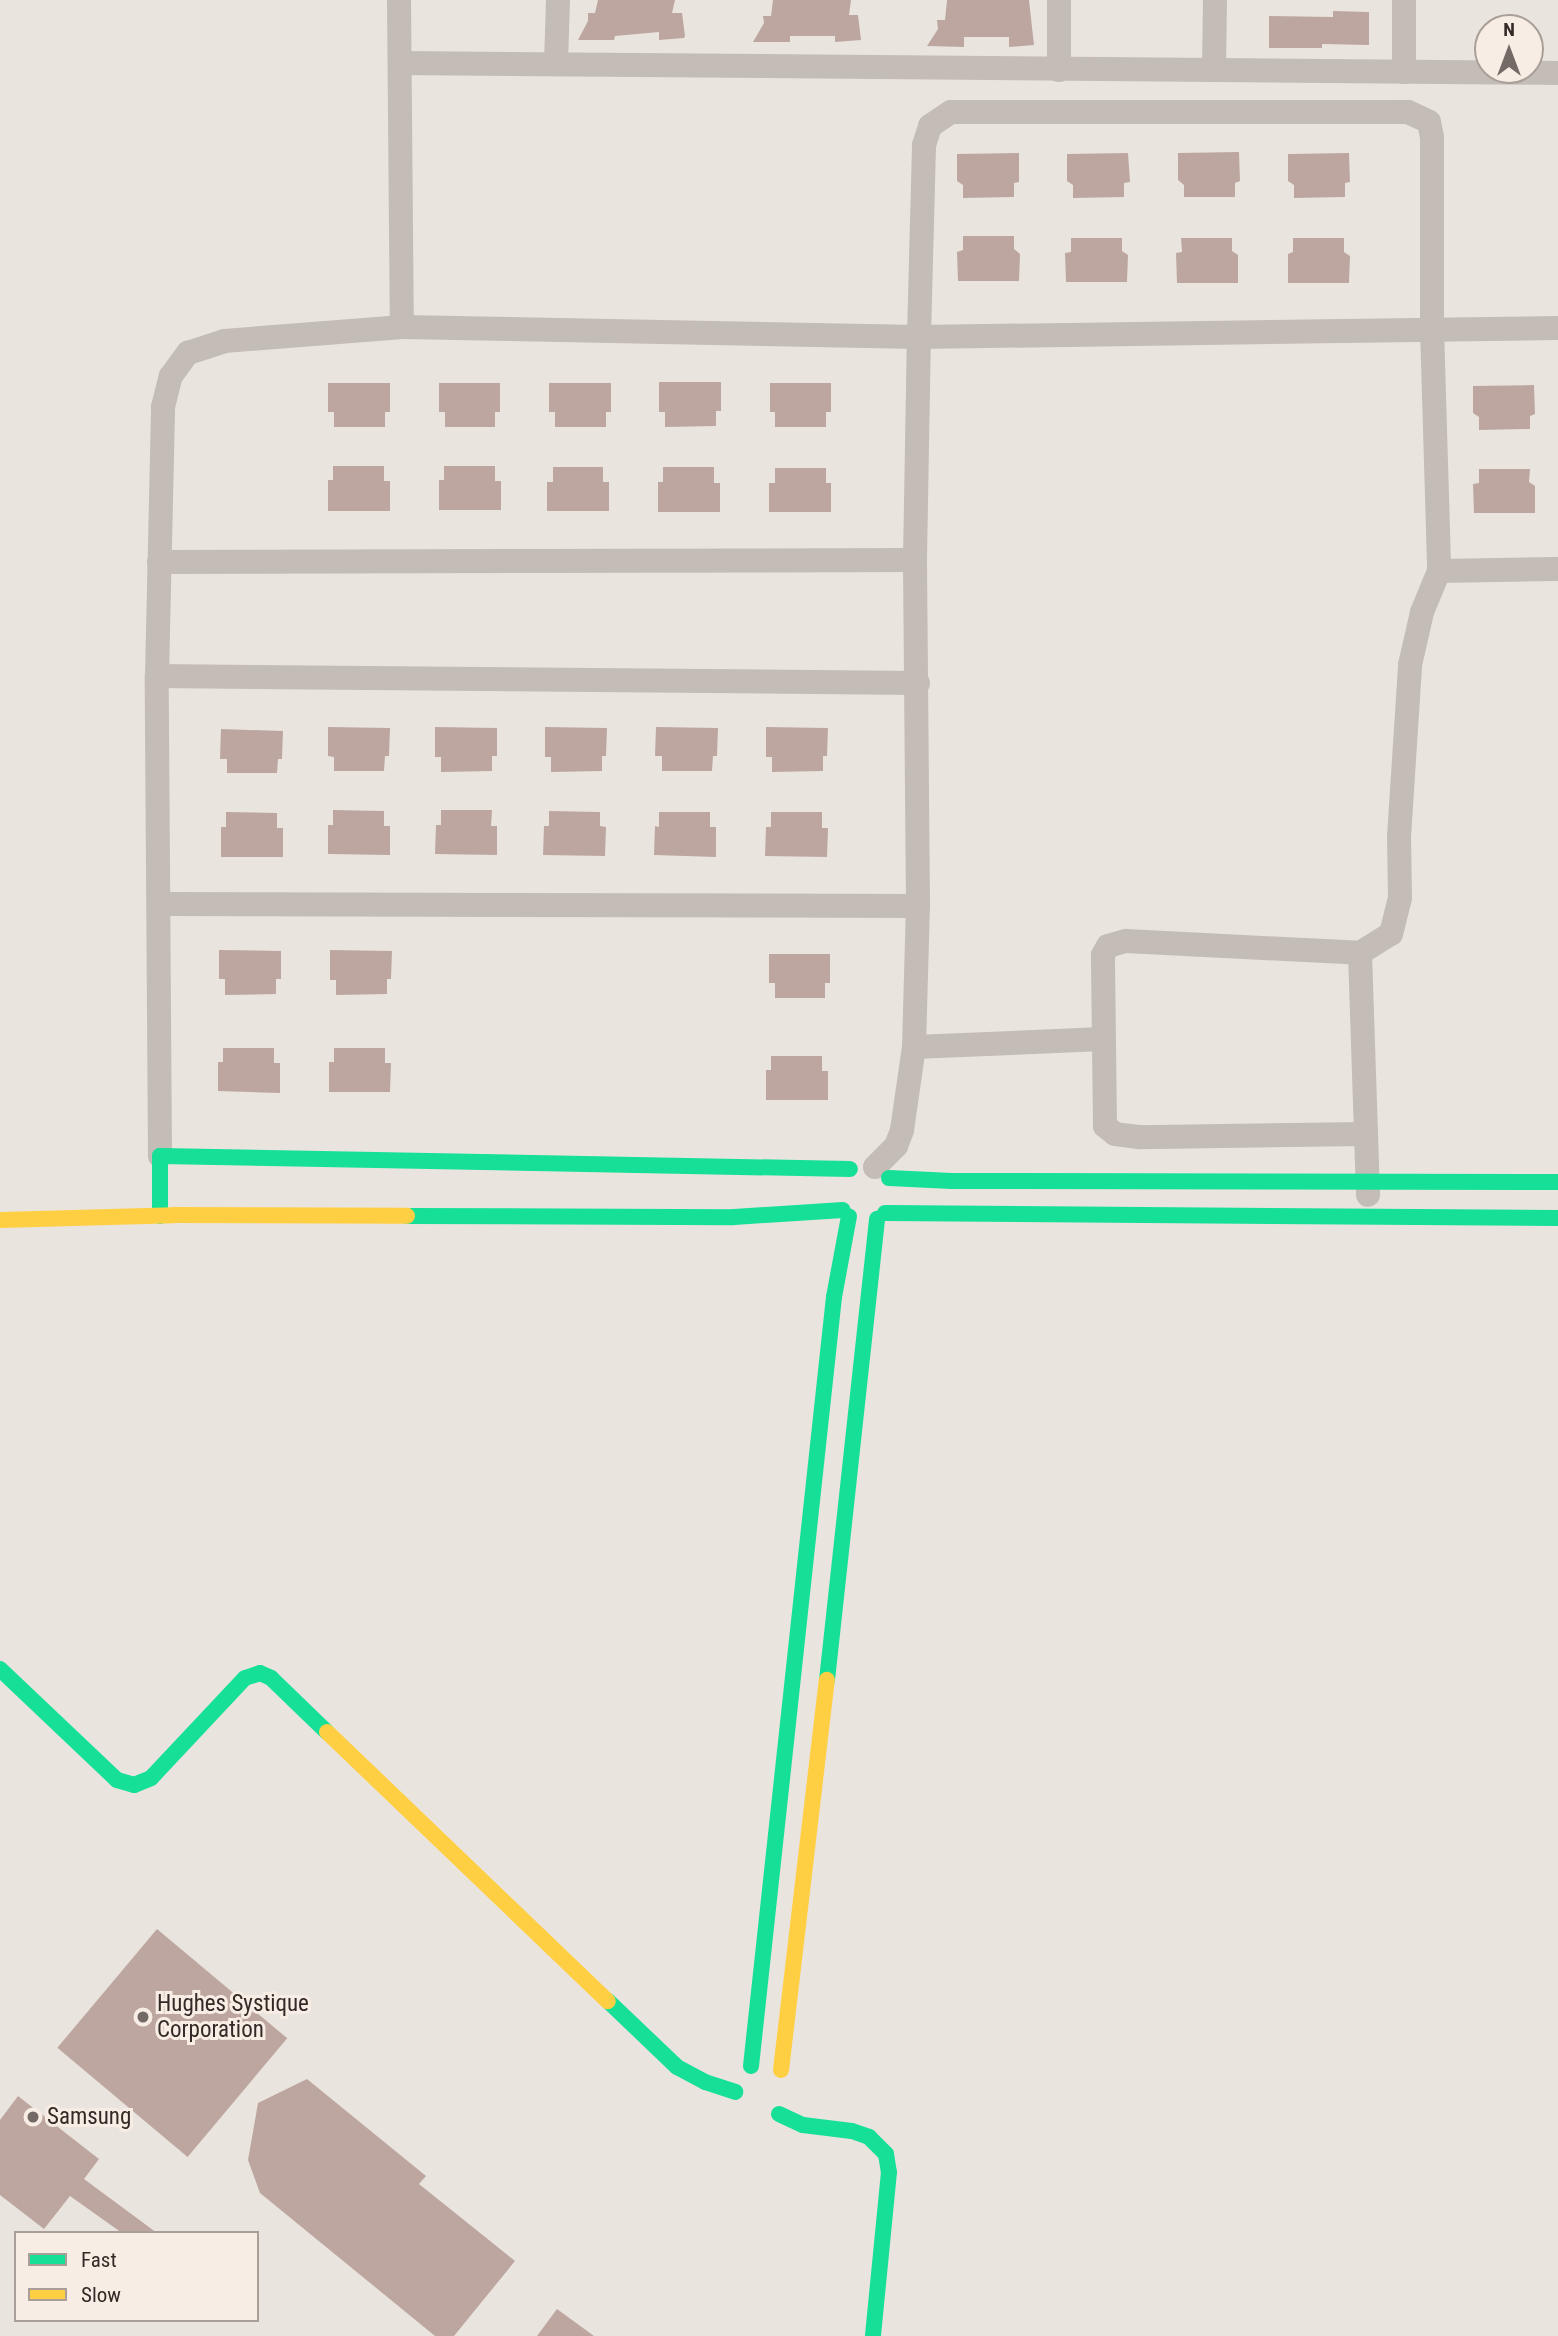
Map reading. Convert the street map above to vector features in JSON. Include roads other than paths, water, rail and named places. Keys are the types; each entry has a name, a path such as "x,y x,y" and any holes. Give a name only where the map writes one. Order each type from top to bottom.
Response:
{"street":[{"path":"399,0 402,327"},
{"path":"556,63 558,0"},
{"path":"1059,0 1059,70"},
{"path":"1214,70 1215,0"},
{"path":"1404,0 1404,72"},
{"path":"400,63 1558,73"},
{"path":"882,1173 902,1130 914,1047 918,906 915,560 924,145 930,126 951,111 1408,112 1429,122 1432,137 1432,328 1439,571 1422,612 1410,665 1399,837 1400,898 1391,934 1360,953 1126,941 1108,946 1103,955 1105,1126 1115,1134 1139,1137 1366,1134"},
{"path":"160,1216 160,904 156,676 163,407 171,376 188,354 224,341 402,327 919,337 1558,328"},
{"path":"159,562 915,560"},
{"path":"1439,571 1558,569"},
{"path":"156,676 918,682"},
{"path":"160,904 918,906"},
{"path":"1360,953 1367,1217"},
{"path":"914,1047 1103,1039"},
{"path":"160,1156 850,1170 867,1165 882,1173 952,1181 1558,1182"},
{"path":"751,2066 832,1311 846,1213 838,1187 850,1170"},
{"path":"0,1669 117,1780 134,1785 151,1778 245,1678 260,1673 271,1678 677,2067 737,2099 737,2078 751,2066 769,2064 786,2076 809,1845 881,1216 893,1196 882,1173"},
{"path":"0,1220 160,1216 734,1217 846,1213 858,1220 881,1216 1558,1219"},
{"path":"779,2115 790,2100"},
{"path":"761,2120 779,2115 811,2127 852,2132 869,2137 886,2154 889,2172 873,2336"}],"place":[{"name":"Hughes Systique Corporation","path":"143,2017"},
{"name":"Samsung","path":"33,2117"}]}
